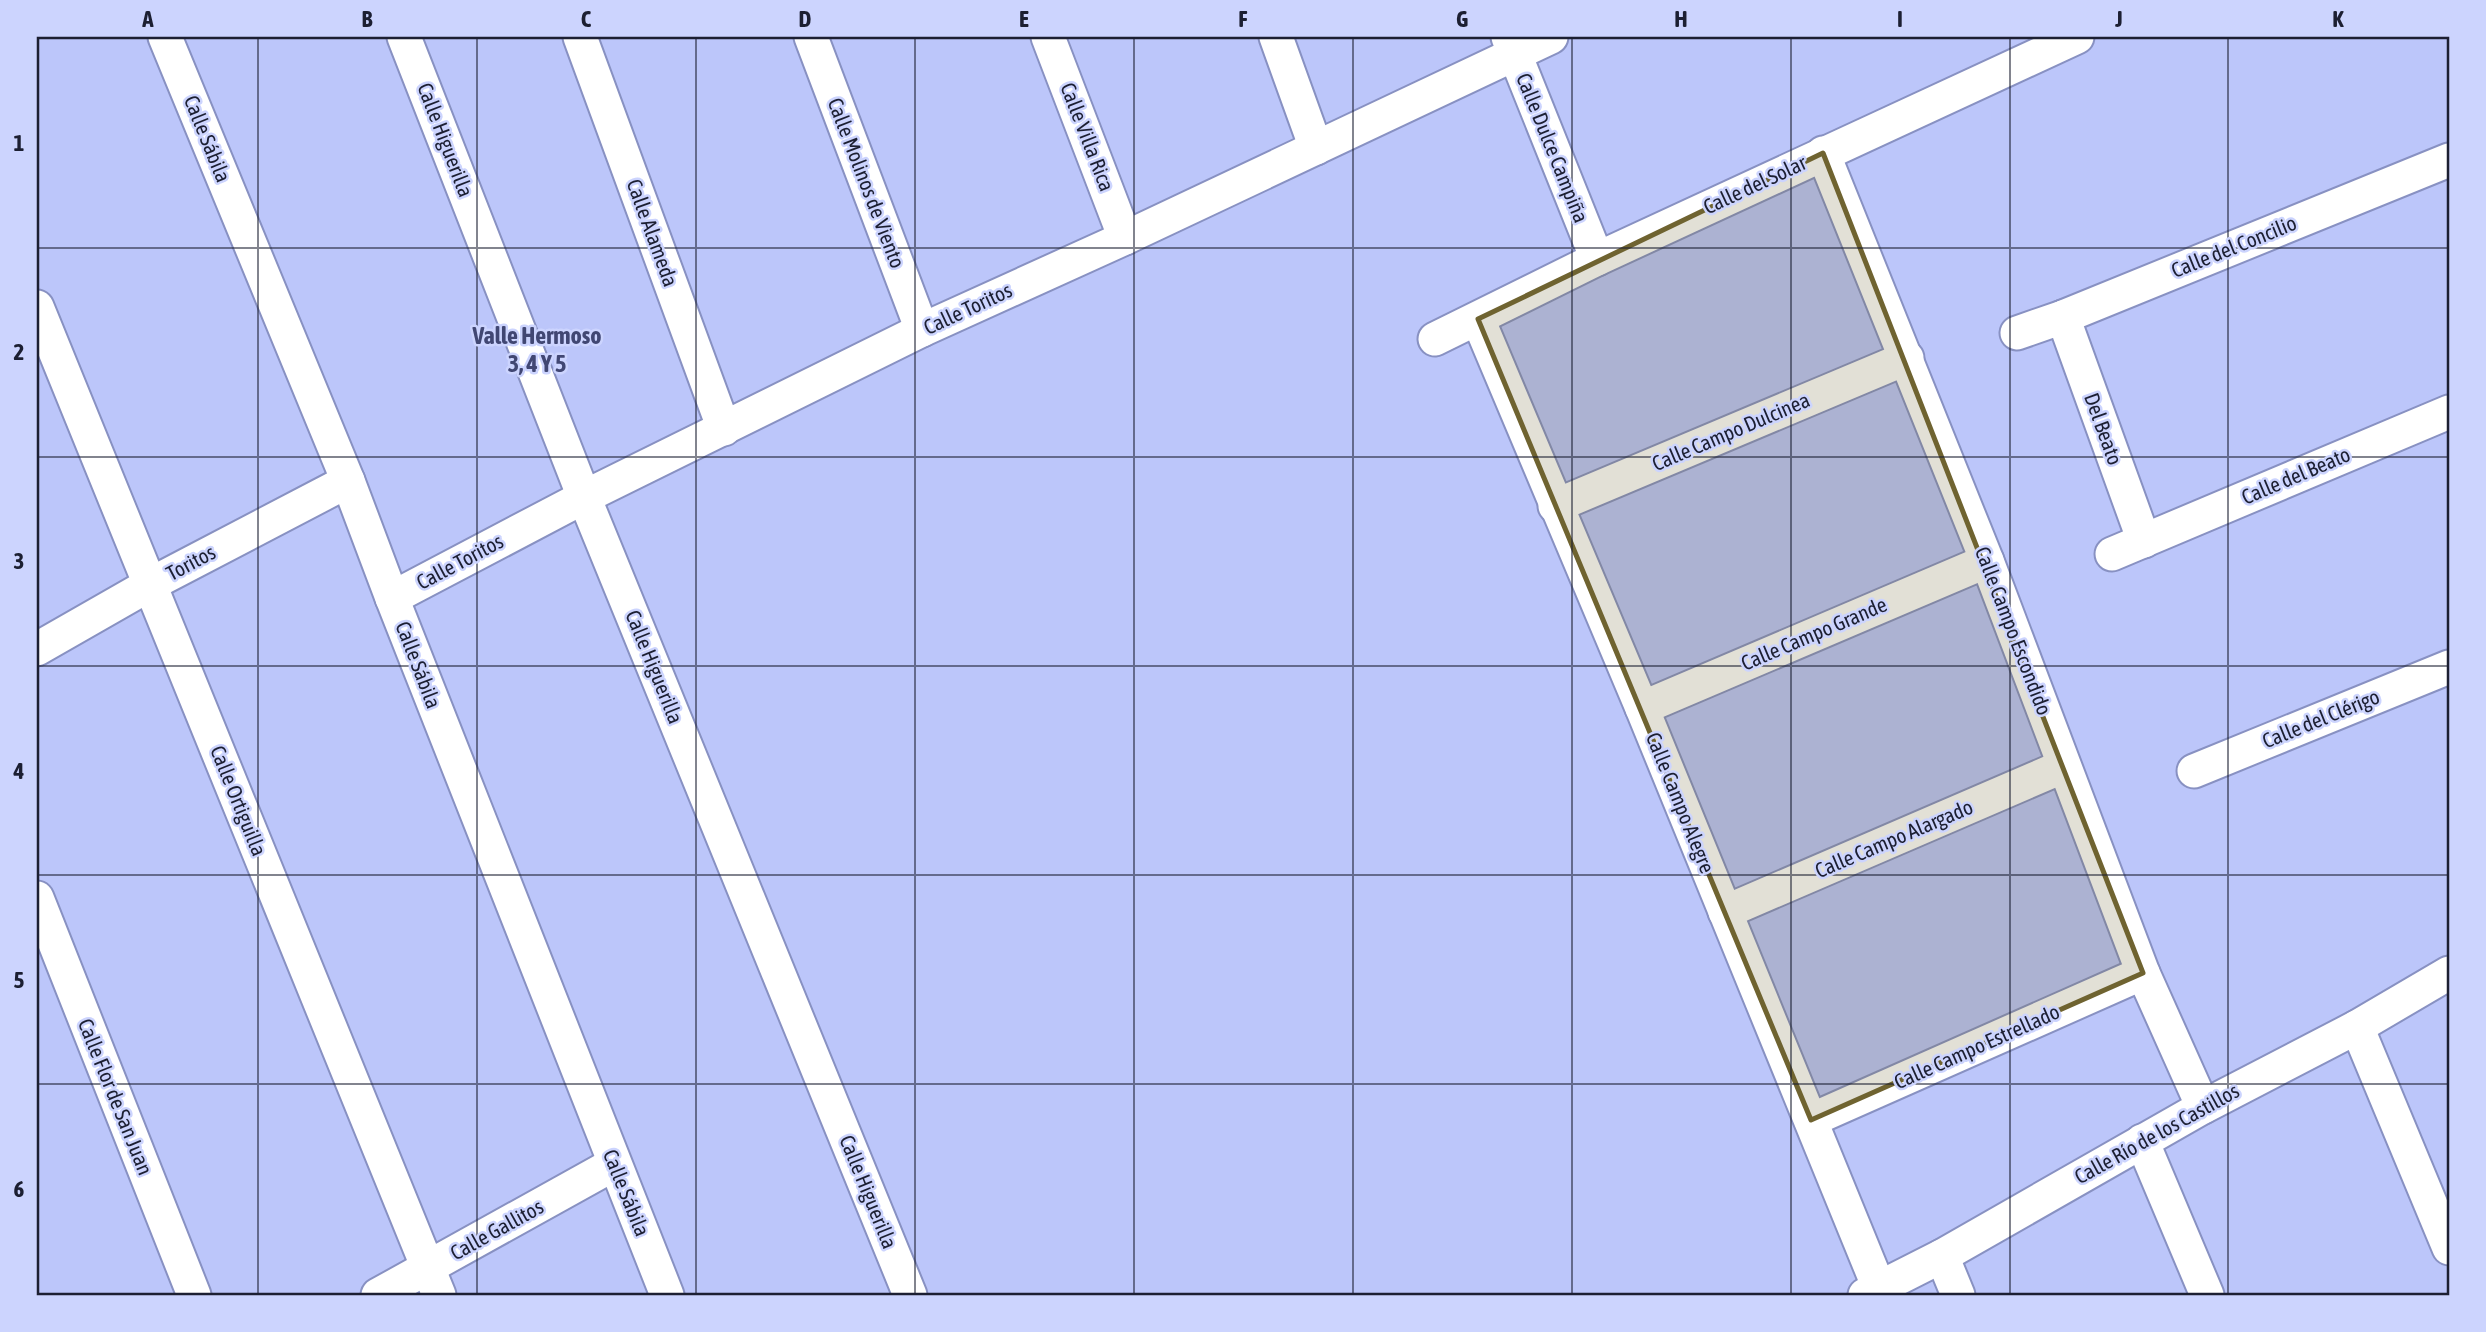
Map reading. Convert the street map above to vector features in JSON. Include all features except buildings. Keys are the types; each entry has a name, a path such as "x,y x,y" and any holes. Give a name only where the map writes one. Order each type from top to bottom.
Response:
{"street":[{"name":"Calle Sábila","path":"165,37 348,481 667,1295"},
{"name":"Calle Higuerilla","path":"404,37 584,497 910,1295"},
{"name":"Calle Alameda","path":"580,37 724,429"},
{"name":"Calle Molinos de Viento","path":"811,37 922,330"},
{"name":"Calle Villa Rica","path":"1048,37 1125,238"},
{"path":"1276,37 1316,148"},
{"name":"Calle Toritos","path":"392,598 584,497 922,330 1316,148 1512,45 1551,37"},
{"name":"Calle del Solar","path":"1435,339 1823,153 2077,37"},
{"name":"Calle Dulce Campiña","path":"1512,45 1597,260"},
{"name":"Calle Campo Escondido","path":"1823,153 1987,561 2143,973 2203,1107"},
{"name":"Calle del Concilio","path":"2017,333 2063,317 2449,160"},
{"name":"Calle Ortiguilla","path":"37,307 434,1282"},
{"name":"Del Beato","path":"2063,317 2144,541"},
{"name":"Calle Campo Alegre","path":"1478,319 1811,1119 1872,1292"},
{"name":"Calle Campo Dulcinea","path":"1555,506 1907,358"},
{"name":"Calle del Beato","path":"2112,555 2449,412"},
{"name":"Toritos","path":"37,649 149,585 348,481"},
{"name":"Calle Campo Grande","path":"1642,708 1987,561"},
{"name":"Calle del Clérigo","path":"2194,771 2449,667"},
{"name":"Calle Campo Alargado","path":"1725,912 2064,766"},
{"name":"Calle Flor de San Juan","path":"37,898 194,1295"},
{"name":"Calle Campo Estrellado","path":"1811,1119 2143,973"},
{"name":"Calle Río de los Castillos","path":"1872,1292 2203,1107 2357,1027 2449,973"},
{"path":"2357,1027 2449,1248"},
{"path":"2142,1141 2207,1295"},
{"name":"Calle Gallitos","path":"378,1295 434,1282 614,1164"},
{"path":"1942,1255 1958,1295"}],"highlighted area":[{"path":"1823,153 2143,973 1811,1120 1478,319"}],"district":[{"name":"Valle Hermoso 3, 4 Y 5","path":"537,350"}]}
